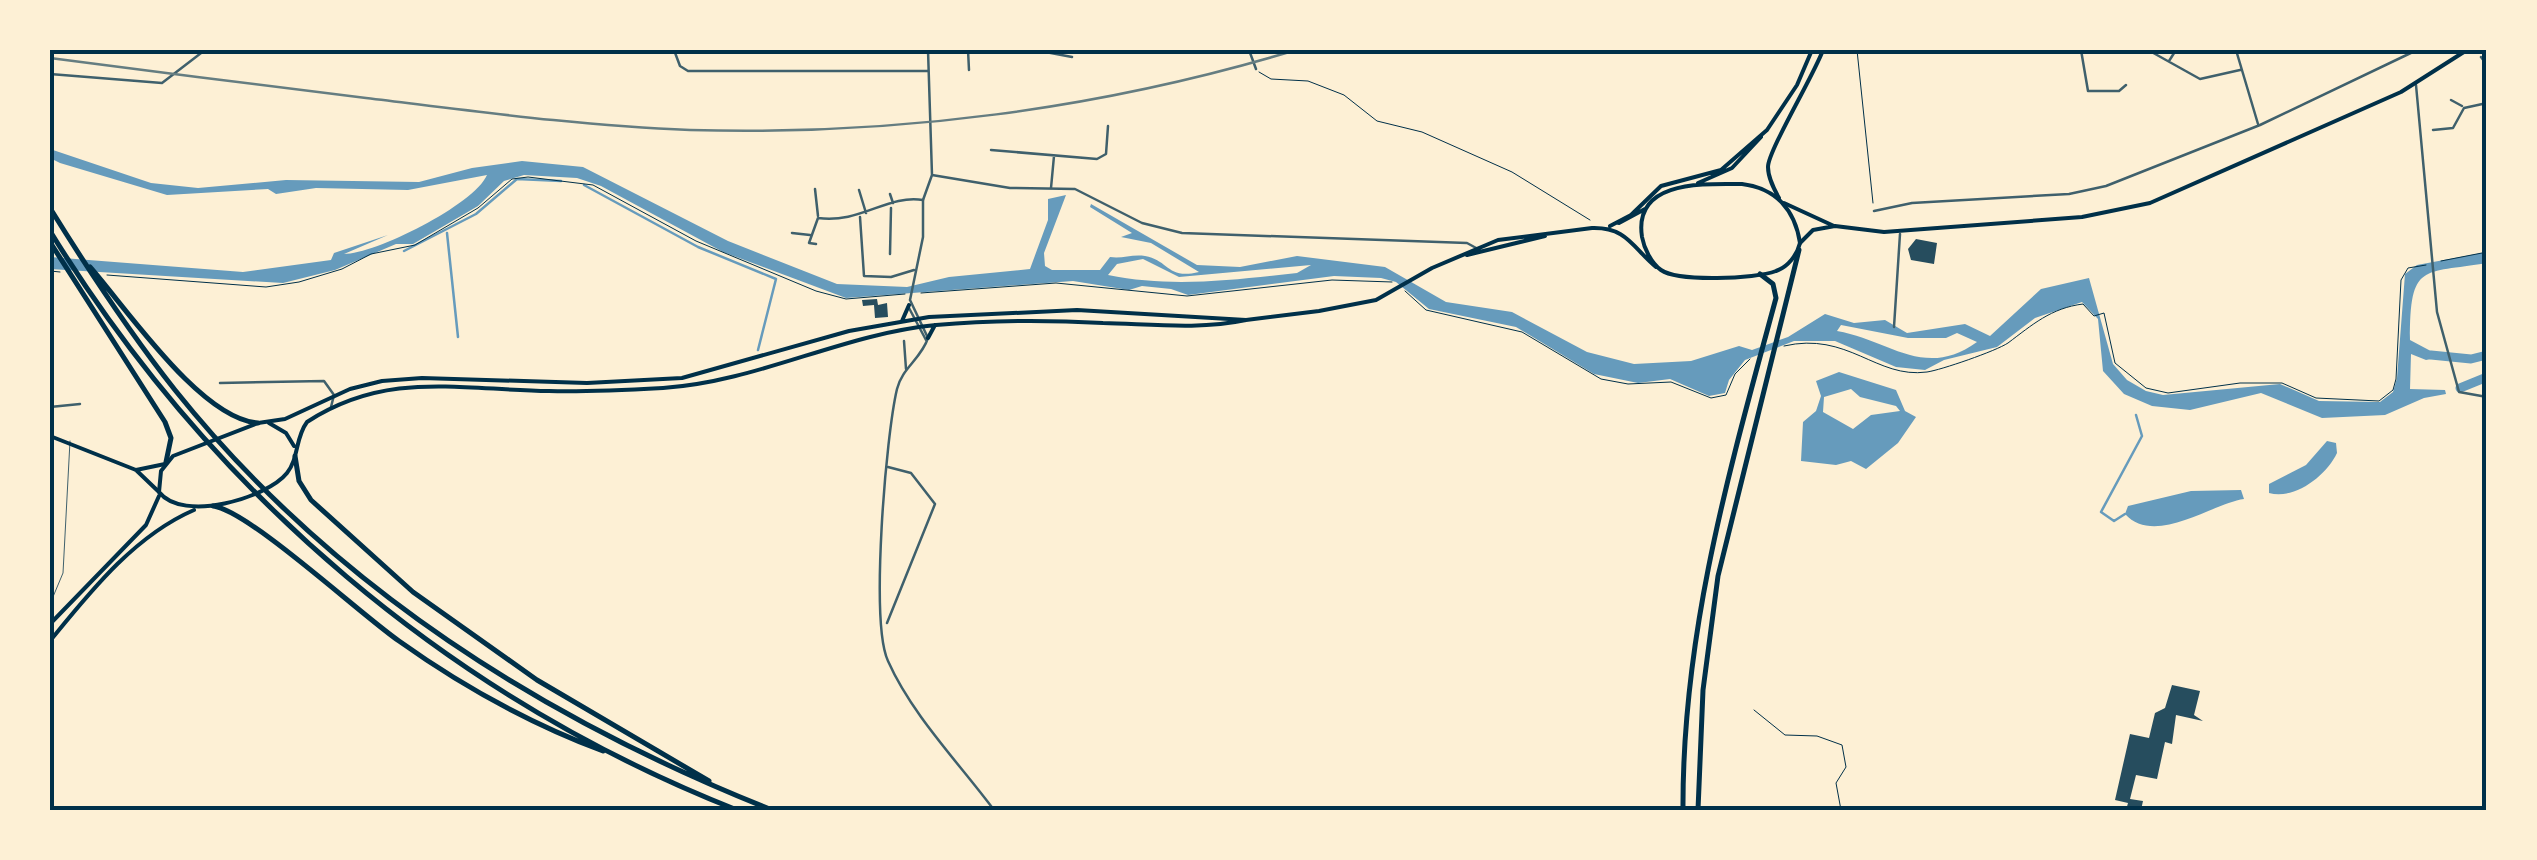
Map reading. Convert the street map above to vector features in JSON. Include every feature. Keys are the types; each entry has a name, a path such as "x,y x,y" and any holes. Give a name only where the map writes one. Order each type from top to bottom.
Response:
{"highway":[{"path":"50,208 122,319 212,432 320,542 444,640 569,716 772,810"},
{"path":"50,231 110,322 200,437 256,497 353,584 427,640 493,685 620,757"},
{"path":"50,242 169,431 165,463"},
{"path":"1698,810 1702,690 1711,620 1729,523 1799,246"},
{"path":"79,254 216,403 240,420 261,423"},
{"path":"1683,810 1687,707 1705,571 1755,357 1776,296 1773,284 1760,274"},
{"path":"295,452 298,481 311,500 426,602 537,680 724,790"},
{"path":"213,506 241,514 334,592 451,676 510,710 738,810"}],"main road":[{"path":"1693,185 1732,168 1768,130 1797,84 1812,50"},
{"path":"1778,198 1770,176 1770,159 1805,96 1824,50"},
{"path":"1608,227 1626,234 1656,266 1687,278 1760,274 1786,266 1813,230 1835,226 1900,230 2082,217 2150,202 2416,84 2467,50"},
{"path":"50,436 136,470 175,506 198,508 213,506 281,479 307,422 331,407 400,386 550,392 668,388 739,375 878,332 923,326 1224,325 1362,304 1498,240 1608,227 1631,216 1668,183 1721,170 1768,130"},
{"path":"1617,223 1671,188 1750,185 1835,226"},
{"path":"1652,202 1642,233 1656,266"},
{"path":"1784,203 1799,246"},
{"path":"902,321 910,300"},
{"path":"136,470 165,463 261,423 285,419 361,385 412,378 586,383 682,378 919,319 1077,310 1246,320"},
{"path":"927,340 935,325"},
{"path":"261,423 282,429 295,452"},
{"path":"50,624 146,526 165,463"},
{"path":"50,642 135,548 171,520 198,508"}],"street":[{"path":"50,74 158,83 205,50"},
{"path":"674,50 680,66 688,71 928,71"},
{"path":"928,50 932,175 923,200 910,300 927,340 897,388 878,602 886,658 901,687 994,810"},
{"path":"968,50 969,70"},
{"path":"1250,50 1256,69"},
{"path":"2081,50 2088,91 2120,90 2126,85"},
{"path":"2148,50 2205,80 2240,70"},
{"path":"2168,63 2176,50"},
{"path":"2236,50 2258,125"},
{"path":"1874,211 1912,203 2068,194 2106,186 2258,125 2417,50"},
{"path":"1028,55 1036,51 1072,58"},
{"path":"2481,56 2487,64"},
{"path":"2416,84 2432,263 2446,352 2459,392 2487,397"},
{"path":"2451,100 2464,108 2487,103"},
{"path":"2433,130 2456,126 2464,108"},
{"path":"991,150 1101,158 1107,150 1108,126"},
{"path":"1051,190 1055,154"},
{"path":"932,175 1051,190 1075,189 1167,232 1467,242 1480,250"},
{"path":"815,189 818,218 810,243 816,244"},
{"path":"859,190 866,214"},
{"path":"890,194 894,228 890,254"},
{"path":"818,218 836,221 908,198 923,200"},
{"path":"860,216 864,276 891,277 904,269 916,270"},
{"path":"1894,327 1900,230"},
{"path":"792,233 811,236"},
{"path":"904,341 906,369"},
{"path":"220,383 319,380 327,382 334,395 331,407"},
{"path":"50,407 80,404"},
{"path":"887,623 935,504 911,474 888,467"}],"lane":[{"path":"50,604 62,573 70,442"}],"path":[{"path":"1857,50 1874,211"},
{"path":"1256,69 1271,79 1308,81 1328,88 1353,101 1377,121 1422,132 1512,172 1588,218 1592,228"},
{"path":"108,275 266,286 300,282 342,270 371,254 423,241 519,177 583,182 696,240 816,291 846,299 1056,283 1186,296 1332,280 1381,280 1404,288 1426,310 1522,332 1586,373 1613,382 1671,382 1718,398 1726,395 1734,374 1755,357"},
{"path":"1784,346 1814,340 1840,345 1895,369 1925,372 1998,348 2035,320 2077,304 2088,306 2094,316 2104,313 2115,363 2146,388 2168,394 2240,383 2282,383 2316,398 2380,401 2387,398 2396,379 2398,290 2404,274 2417,264 2436,264 2487,252"},
{"path":"50,271 75,273"},
{"path":"896,296 910,300"},
{"path":"1754,710 1785,735 1817,736 1842,745 1846,767 1836,783 1841,810"}],"water":[{"path":"50,149 151,183 198,188 286,180 419,182 472,168 522,161 583,167 728,241 837,284 907,287 949,277 1030,269 1048,220 1048,199 1066,195 1044,253 1045,266 1052,270 1100,270 1110,257 1140,256 1153,258 1174,272 1199,272 1151,243 1121,237 1132,233 1090,207 1091,204 1197,265 1240,267 1297,256 1385,267 1446,302 1512,312 1587,352 1634,364 1691,361 1739,346 1752,350 1788,337 1825,314 1854,323 1885,320 1907,333 1965,324 1990,336 2041,289 2089,278 2113,364 2127,380 2163,395 2280,384 2319,401 2380,402 2393,392 2397,378 2405,274 2417,265 2487,252 2487,263 2434,272 2417,284 2410,340 2442,357 2426,360 2411,354 2410,389 2445,390 2446,394 2424,398 2385,415 2322,418 2261,393 2190,410 2152,406 2124,394 2103,371 2098,319 2082,302 2035,318 1997,347 1944,360 1925,370 1896,367 1835,341 1794,341 1745,360 1729,380 1725,393 1709,396 1670,379 1638,383 1594,374 1516,327 1429,309 1396,282 1381,278 1334,276 1188,295 1171,289 1142,286 1129,290 1073,281 846,298 723,252 601,186 577,178 524,175 504,181 478,206 413,244 396,244 335,270 283,283 50,269 50,257 243,272 331,260 334,253 388,235 344,254 359,252 422,226 464,200 487,175 408,190 316,188 276,194 268,189 167,195 50,158","holes":["1143,259 1179,277 1311,265 1297,273 1202,282 1108,275 1117,264","1841,325 1908,338 1946,338 1957,333 1977,342 1958,353 1924,358 1837,331"]},
{"path":"1839,372 1896,390 1905,411 1916,417 1898,443 1866,469 1851,461 1836,465 1801,461 1803,422 1816,411 1821,396 1816,381","holes":["1851,389 1860,397 1896,406 1900,411 1871,415 1853,429 1823,412 1824,397"]},
{"path":"2327,441 2336,443 2337,453 2318,478 2289,493 2269,493 2269,484 2306,465"},
{"path":"2241,490 2244,499 2168,525 2137,523 2125,514 2128,506 2191,491"}],"building":[{"path":"1916,239 1937,243 1934,264 1911,260 1908,249"},
{"path":"877,299 878,305 887,303 888,317 875,318 874,305 863,306 862,300"},
{"path":"2172,685 2200,691 2194,715 2203,721 2176,715 2172,744 2165,742 2157,779 2136,775 2130,799 2143,801 2141,810 2126,810 2128,803 2115,800 2130,734 2149,738 2155,713 2165,708"}],"waterway":[{"path":"404,251 476,214 517,179 561,181"},
{"path":"584,185 698,247 776,279 758,350"},
{"path":"447,233 458,337"},
{"path":"2431,355 2471,359 2487,355"},
{"path":"2460,388 2487,377"},
{"path":"2125,514 2114,521 2101,512 2142,436 2136,415"}],"railway":[{"path":"50,58 568,122 767,131 920,123 1072,103 1222,71 1296,50"}]}
